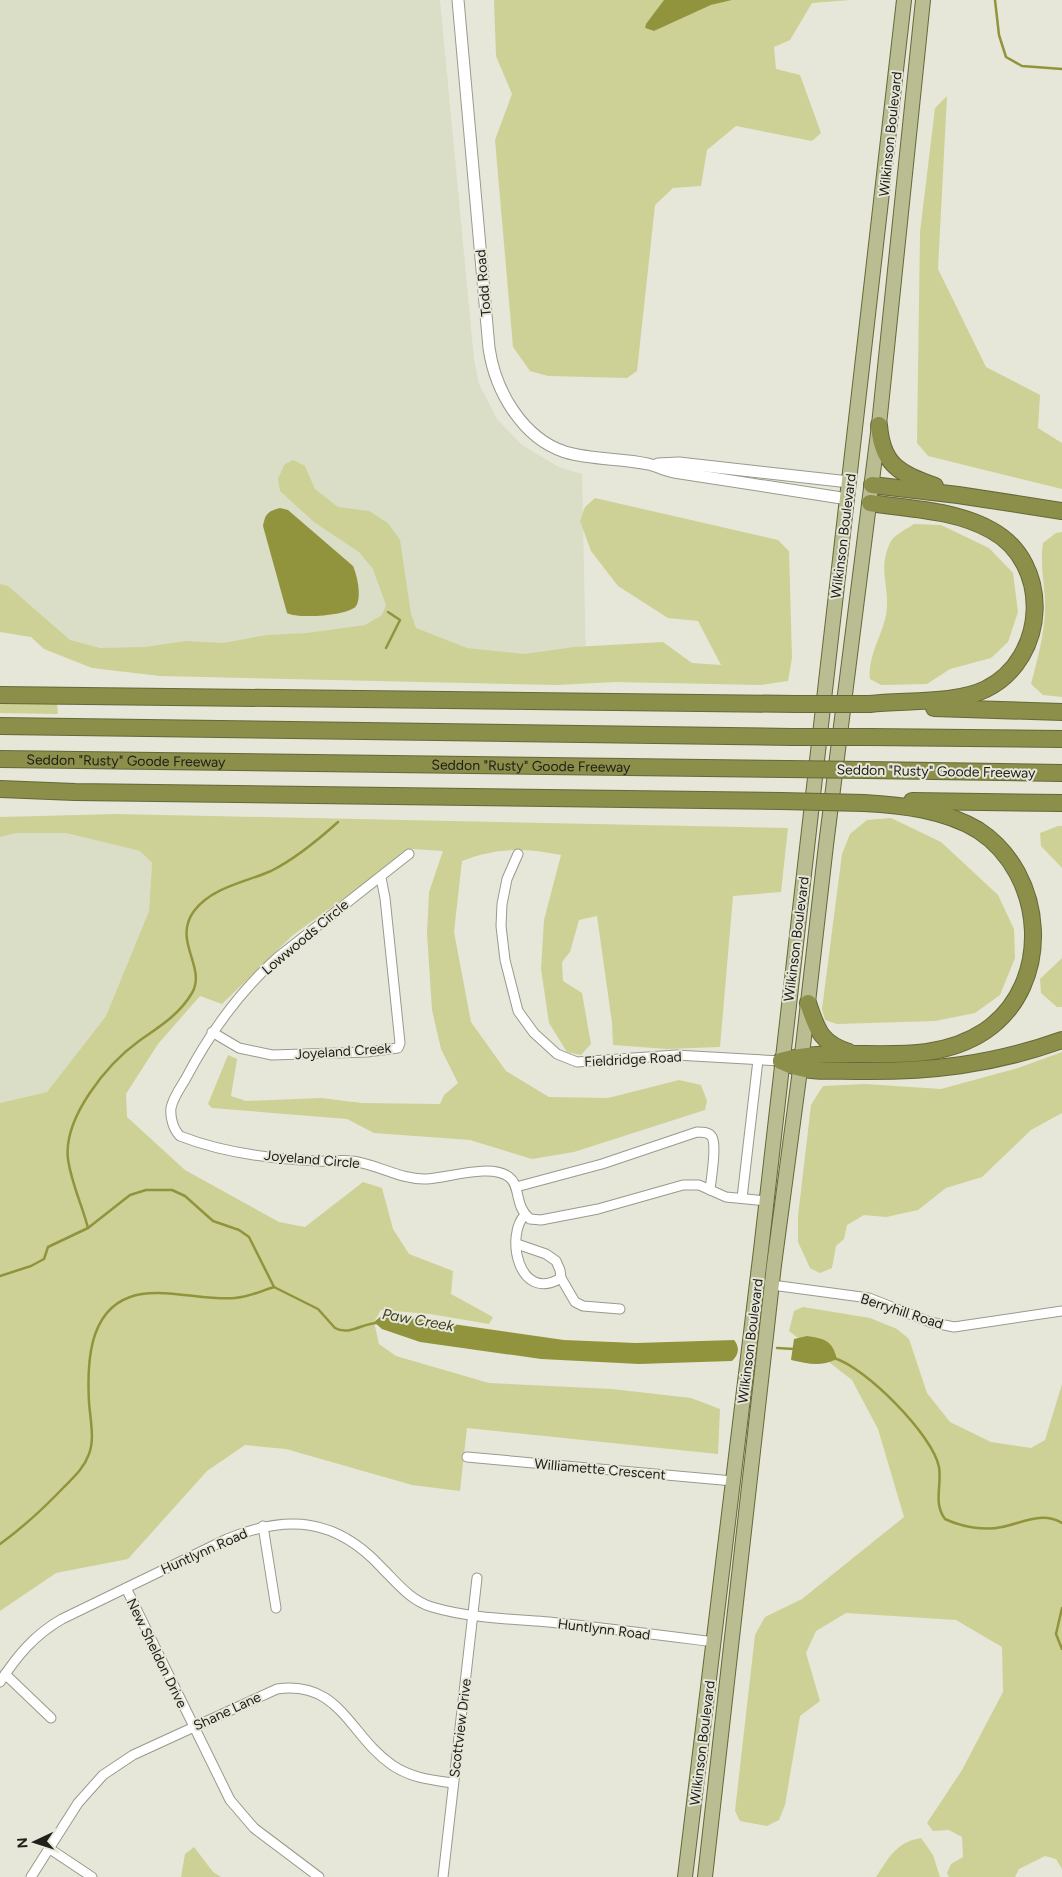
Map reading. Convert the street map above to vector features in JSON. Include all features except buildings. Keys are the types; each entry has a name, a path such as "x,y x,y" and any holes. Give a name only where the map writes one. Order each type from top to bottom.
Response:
{"highway":[{"path":"879,425 884,454 891,464 915,479 958,495"},
{"path":"872,485 958,495 1062,511"},
{"path":"870,502 958,516 993,531 1008,542 1023,563 1032,583 1036,607 1034,626 1028,645 1020,660 997,682 980,692 960,696 870,704"},
{"path":"0,686 42,691 50,696"},
{"path":"0,695 870,704 1062,712"},
{"path":"0,726 1062,739"},
{"name":"Seddon \"Rusty\" Goode Freeway","path":"0,759 1062,773"},
{"path":"0,789 76,792 872,803 908,800 1062,803"},
{"path":"0,798 46,797 76,792"},
{"path":"801,1063 858,1055 890,1055 935,1050 962,1042 986,1030 999,1018 1018,994 1031,962 1034,938 1033,916 1023,884 1015,868 993,842 961,821 944,815 872,803"},
{"path":"808,1003 821,1036 829,1044 858,1055"},
{"path":"781,1061 888,1071 942,1069 1003,1059 1062,1040"}],"main road":[{"name":"Wilkinson Boulevard","path":"685,1877 727,1536 848,499 904,0"},
{"name":"Wilkinson Boulevard","path":"704,1877 772,1285 872,485 923,0"},
{"path":"849,482 872,485"},
{"path":"848,499 870,502"},
{"path":"772,1285 767,1282 765,1276 776,1171 775,1115"},
{"path":"727,1536 742,1538"}],"street":[{"name":"Todd Road","path":"458,0 489,348 499,385 521,420 539,438 554,448 584,456 648,464 679,463 849,482"},
{"name":"Todd Road","path":"648,464 674,472 848,499"},
{"name":"Lowwoods Circle","path":"212,1032 263,970 409,854"},
{"name":"Fieldridge Road","path":"518,854 507,879 502,904 501,926 505,960 518,1011 534,1033 557,1054 564,1059 577,1062 676,1055 781,1061"},
{"name":"Joyeland Creek","path":"212,1032 239,1048 272,1055 367,1052 398,1048 400,1043 385,898 381,878"},
{"name":"Joyeland Circle","path":"212,1032 171,1106 173,1126 180,1136 223,1151 319,1161 353,1161 424,1179 487,1171 498,1172 509,1177 516,1187"},
{"path":"742,1198 758,1060"},
{"path":"710,1190 714,1144 712,1137 706,1133 697,1132 602,1164 516,1187 519,1204 525,1215 530,1219 541,1220 598,1209 683,1185 699,1185 710,1190 726,1197 766,1201"},
{"path":"525,1215 519,1220 517,1230 518,1262 524,1274 533,1282 542,1285 551,1284 561,1278"},
{"path":"518,1244 546,1254 556,1261 561,1278 575,1302 583,1306 620,1309"},
{"name":"Berryhill Road","path":"772,1285 869,1298 930,1322 954,1327 1062,1311"},
{"name":"Williamette Crescent","path":"467,1457 733,1481"},
{"name":"Huntlynn Road","path":"2,1678 26,1646 49,1626 228,1538 263,1526 295,1522 309,1524 336,1533 362,1549 403,1589 419,1602 430,1607 474,1615 714,1642"},
{"path":"263,1526 276,1608"},
{"name":"Scottview Drive","path":"443,1877 477,1578"},
{"name":"New Sheldon Drive","path":"126,1588 221,1785 242,1816 254,1828 319,1877"},
{"path":"2,1678 50,1718"},
{"name":"Shane Lane","path":"31,1877 78,1803 103,1775 134,1755 277,1688 306,1689 333,1703 381,1756 392,1765 421,1778 454,1783"},
{"path":"50,1849 92,1877"}],"shaded area":[{"path":"0,0 440,0 474,359 479,384 497,419 522,445 559,467 582,474 586,664 69,651 0,606"},
{"path":"17,833 66,833 140,851 152,863 149,911 106,1016 47,1092 0,1103 0,837"}],"green space":[{"path":"494,0 664,0 645,28 654,31 711,5 732,0 850,0 812,3 790,40 774,47 776,69 800,75 821,133 812,141 736,126 707,150 701,186 673,188 655,205 637,371 627,378 548,376 530,371 513,347 495,140 512,94 496,56"},
{"path":"947,96 938,269 986,367 1040,395 1038,428 1062,443 1062,489 928,456 917,443 920,232 935,108"},
{"path":"293,460 305,466 315,489 338,507 369,511 388,523 400,540 411,614 416,628 467,648 524,654 574,647 663,642 692,663 721,665 698,621 668,618 618,586 591,551 580,521 585,507 595,498 778,540 789,551 792,658 788,681 761,685 615,682 557,685 160,676 92,668 44,649 31,637 0,632 0,584 8,586 70,640 100,648 145,647 186,641 223,643 267,635 307,633 365,625 382,615 386,605 373,569 359,552 314,522 280,491 278,479 284,465"},
{"path":"914,524 941,525 989,548 1013,573 1018,612 1008,642 991,658 950,669 927,684 881,685 870,679 870,671 873,655 886,615 887,596 884,571 886,553 894,537"},
{"path":"1062,532 1062,697 1043,695 1031,684 1044,622 1043,543 1056,533"},
{"path":"0,701 57,703 58,714 0,713"},
{"path":"117,814 788,828 781,892 733,896 720,1047 667,1049 613,1045 612,1023 597,916 579,920 570,952 562,962 563,981 582,993 591,1044 581,1055 567,1052 549,1023 541,969 544,920 561,855 511,850 487,853 462,861 454,932 471,1022 506,1071 549,1097 608,1098 679,1080 701,1085 707,1101 705,1110 574,1152 532,1159 470,1140 374,1133 347,1119 212,1108 208,1104 228,1055 237,1059 231,1096 246,1101 321,1098 362,1103 440,1104 444,1095 458,1083 441,1049 432,1010 427,933 429,892 443,851 412,849 293,935 222,1004 200,996 158,1044 126,1094 127,1117 185,1170 279,1222 305,1227 363,1182 382,1188 393,1229 409,1254 453,1271 451,1294 493,1317 489,1324 430,1314 381,1310 374,1322 379,1344 396,1356 489,1383 612,1389 691,1398 720,1409 718,1454 467,1428 460,1491 412,1485 286,1449 245,1445 207,1471 128,1559 56,1573 0,1611 0,1103 47,1092 106,1016 149,911 152,863 140,851 66,833 17,833 0,837 0,817"},
{"path":"891,818 941,842 998,895 1014,929 1015,958 1000,995 975,1013 935,1021 837,1024 825,1020 822,1009 842,854 850,834 867,820"},
{"path":"1062,826 1062,868 1041,846 1040,833"},
{"path":"1062,958 1062,1007 1057,1007 1041,993 1040,979"},
{"path":"1062,1052 1062,1113 1031,1130 982,1177 946,1188 918,1210 886,1217 864,1215 847,1225 844,1239 836,1246 832,1268 820,1273 810,1268 798,1242 798,1216 811,1105 823,1086 865,1084 941,1089 1018,1068"},
{"path":"803,1307 870,1318 897,1329 909,1339 927,1393 950,1422 991,1442 1031,1448 1045,1440 1062,1384 1062,1869 1056,1859 1045,1856 1019,1869 1015,1877 949,1877 947,1873 951,1864 963,1857 962,1837 949,1830 933,1831 927,1823 962,1770 1003,1692 1002,1647 956,1620 846,1613 816,1631 806,1653 820,1701 800,1716 785,1805 779,1820 767,1826 740,1821 735,1811 755,1635 765,1617 802,1599 904,1517 878,1429 852,1380 789,1331 794,1311"},
{"path":"921,1838 933,1855 940,1877 876,1877 889,1857 899,1847 912,1840"},
{"path":"194,1847 213,1872 221,1877 181,1877 185,1854"}],"water":[{"path":"664,0 732,0 711,5 654,31 645,28"},
{"path":"280,508 288,510 353,566 359,592 356,606 344,612 323,616 301,616 287,613 263,526 268,514"},
{"path":"397,1316 564,1340 636,1343 734,1340 738,1351 732,1361 639,1364 541,1359 420,1342 382,1329 374,1322 380,1317"},
{"path":"807,1336 819,1338 830,1344 837,1359 820,1364 809,1364 791,1360 794,1339"}],"waterway":[{"path":"995,0 999,35 1006,57 1022,66 1062,69"},
{"path":"386,648 400,620 388,612"},
{"path":"88,1228 68,1159 68,1143 72,1126 90,1093 114,1063 175,1014 192,993 196,973 187,933 188,922 194,911 210,896 230,886 271,871 289,861 338,822"},
{"name":"Paw Creek","path":"0,1276 31,1266 44,1259 48,1247 88,1228 130,1195 146,1190 172,1190 185,1196 213,1221 239,1230 249,1237 274,1287 318,1309 335,1328 346,1331 377,1323"},
{"path":"0,1544 49,1503 78,1472 87,1459 91,1448 92,1435 88,1387 90,1356 98,1327 116,1304 141,1294 167,1293 209,1298 235,1298 274,1287"},
{"name":"Paw Creek","path":"777,1348 794,1349"},
{"name":"Paw Creek","path":"834,1358 863,1374 879,1388 896,1404 924,1438 934,1453 939,1467 939,1507 945,1519 966,1526 981,1528 1002,1527 1040,1518 1047,1518 1062,1523"},
{"name":"Paw Creek","path":"1062,1608 1056,1634 1062,1649"}]}
